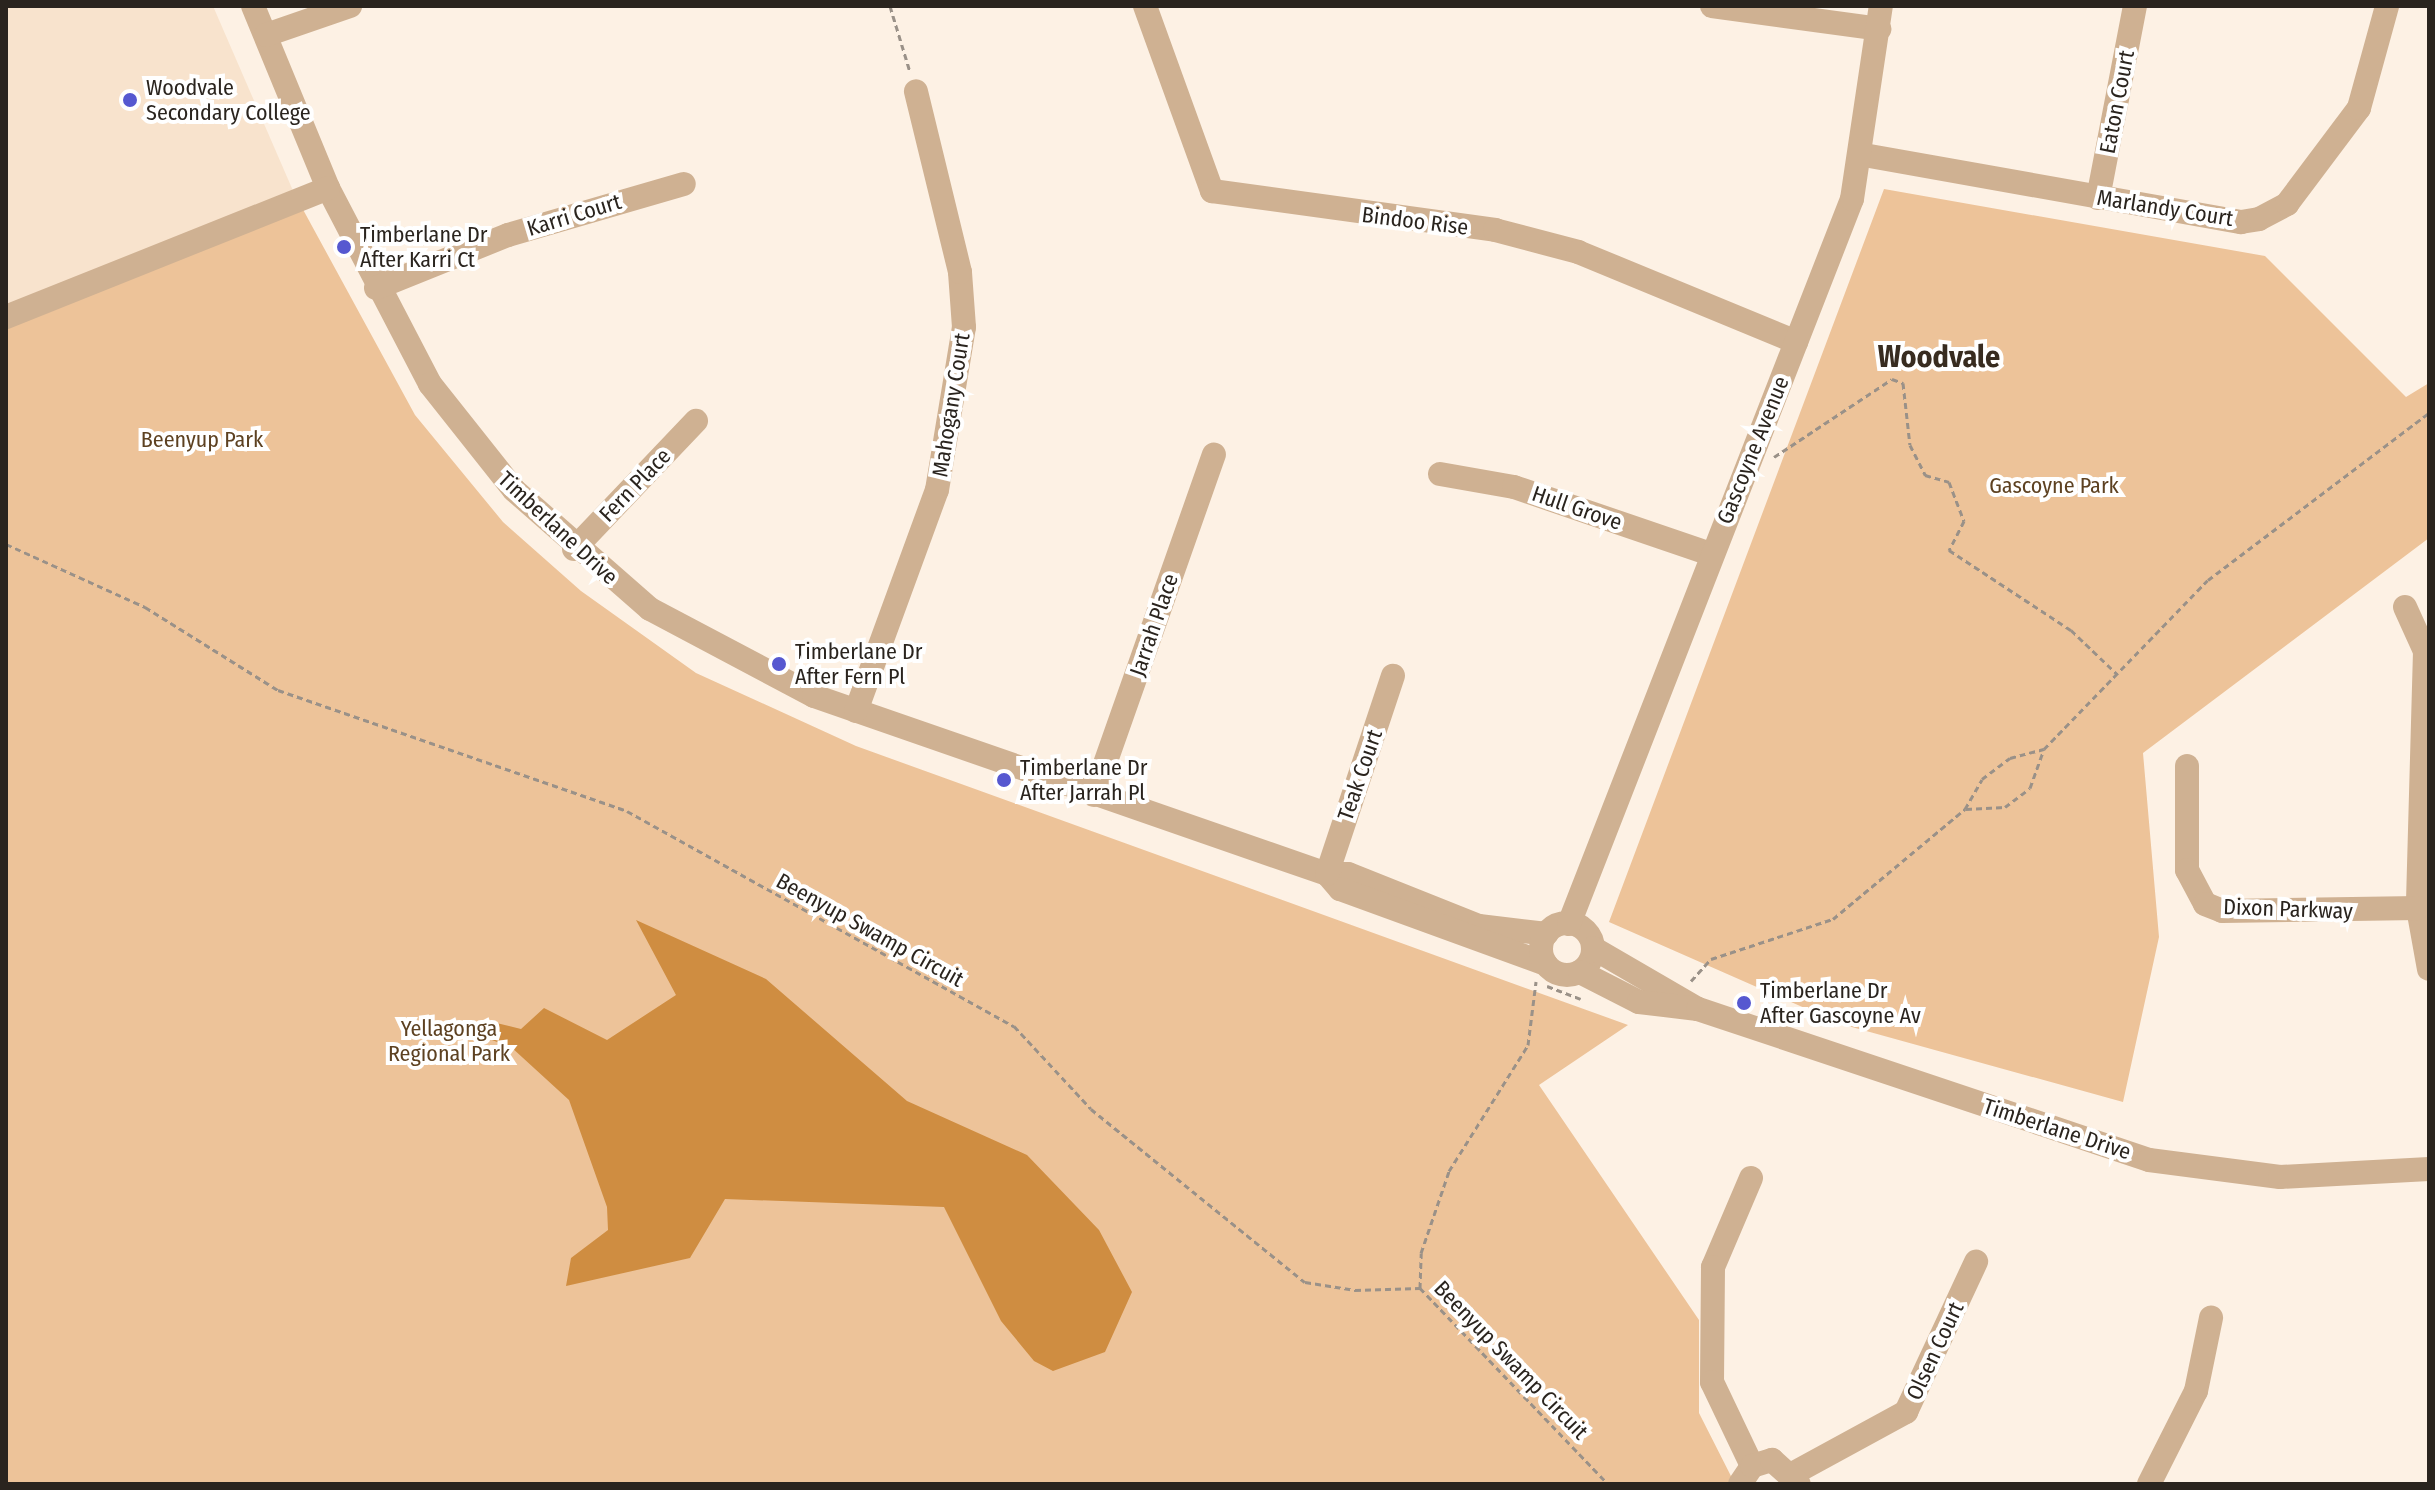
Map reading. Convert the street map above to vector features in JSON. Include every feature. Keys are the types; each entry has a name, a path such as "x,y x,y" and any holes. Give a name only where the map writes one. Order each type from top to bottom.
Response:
{"street":[{"name":"Timberlane Drive","path":"253,6 328,188 376,288 461,427 574,549 706,643 856,711 1327,874 1348,874 1479,926 1547,934"},
{"path":"266,35 350,6"},
{"name":"Bindoo Rise","path":"1145,6 1212,191 1495,230 1578,252 1796,342"},
{"path":"1712,6 1880,17"},
{"name":"Eaton Court","path":"2098,198 2135,6"},
{"name":"Marlandy Court","path":"1864,155 2241,222 2274,213 2359,108 2387,6"},
{"name":"Gascoyne Avenue","path":"1569,924 1587,885 1711,554 1796,342 1864,155 1880,17"},
{"name":"Mahogany Court","path":"856,711 937,490 964,327 960,272 916,91"},
{"name":"Karri Court","path":"376,288 508,235 684,184"},
{"path":"6,317 328,188"},
{"name":"Fern Place","path":"574,549 696,421"},
{"name":"Jarrah Place","path":"1094,795 1214,455"},
{"name":"Hull Grove","path":"1440,474 1514,487 1711,554"},
{"path":"2405,607 2425,651 2418,908 2429,969"},
{"name":"Teak Court","path":"1327,874 1393,676"},
{"name":"Dixon Parkway","path":"2187,766 2187,870 2205,904 2222,911 2418,908"},
{"name":"Timberlane Drive","path":"1327,874 1340,889 1541,973 1565,975 1580,972 1639,1002 1698,1009 2149,1160 2280,1177 2429,1169"},
{"name":"Gascoyne Avenue","path":"1587,885 1592,944"},
{"name":"Timberlane Drive","path":"1569,924 1592,944 1698,1009"},
{"path":"1541,973 1547,934 1569,924"},
{"path":"1580,972 1592,944"},
{"path":"1751,1178 1713,1267 1712,1382 1746,1475 1772,1460 1796,1478"},
{"name":"Olsen Court","path":"1796,1478 1906,1412 1976,1262"},
{"path":"2149,1484 2196,1391 2211,1318"}],"path":[{"path":"890,6 916,91"},
{"path":"1751,455 1784,454 1892,379 1903,383 1910,445 1925,475 1949,482 1964,521 1949,550 2071,630 2117,674"},
{"path":"1965,809 2005,807 2030,788 2044,749 2208,580 2429,413"},
{"name":"Beenyup Swamp Circuit","path":"6,544 145,607 278,690 627,811 1014,1026 1091,1109 1305,1282 1355,1290 1420,1288 1608,1484"},
{"path":"1678,979 1690,982 1711,959 1833,919 1965,809 1982,779 2001,765 2044,749"},
{"path":"1420,1288 1421,1253 1449,1171 1528,1045 1541,973"}],"shaded area":[{"name":"Woodvale Secondary College","path":"6,6 213,6 294,193 6,309"},
{"path":"636,920 766,979 907,1101 1027,1155 1099,1230 1132,1292 1105,1352 1053,1371 1034,1361 1001,1321 944,1207 725,1199 690,1258 566,1286 571,1258 608,1230 607,1207 569,1100 511,1047 473,1033 484,1020 521,1029 544,1008 607,1040 676,995"}],"green space":[{"name":"Gascoyne Park","path":"1884,189 2265,256 2406,397 2429,383 2429,538 2143,753 2159,937 2123,1102 1841,1024 1609,922"},
{"name":"Yellagonga Regional Park","path":"294,193 415,415 503,522 581,591 696,673 856,746 1628,1025 1539,1085 1699,1320 1699,1413 1735,1484 6,1484 6,309"}],"place":[{"name":"Woodvale Secondary College","path":"130,100"},
{"name":"Timberlane Dr After Karri Ct","path":"344,247"},
{"name":"Timberlane Dr After Fern Pl","path":"779,664"},
{"name":"Timberlane Dr After Jarrah Pl","path":"1004,780"},
{"name":"Timberlane Dr After Gascoyne Av","path":"1744,1003"}],"district":[{"name":"Woodvale","path":"1939,357"}],"park label":[{"name":"Beenyup Park","path":"202,440"}]}
